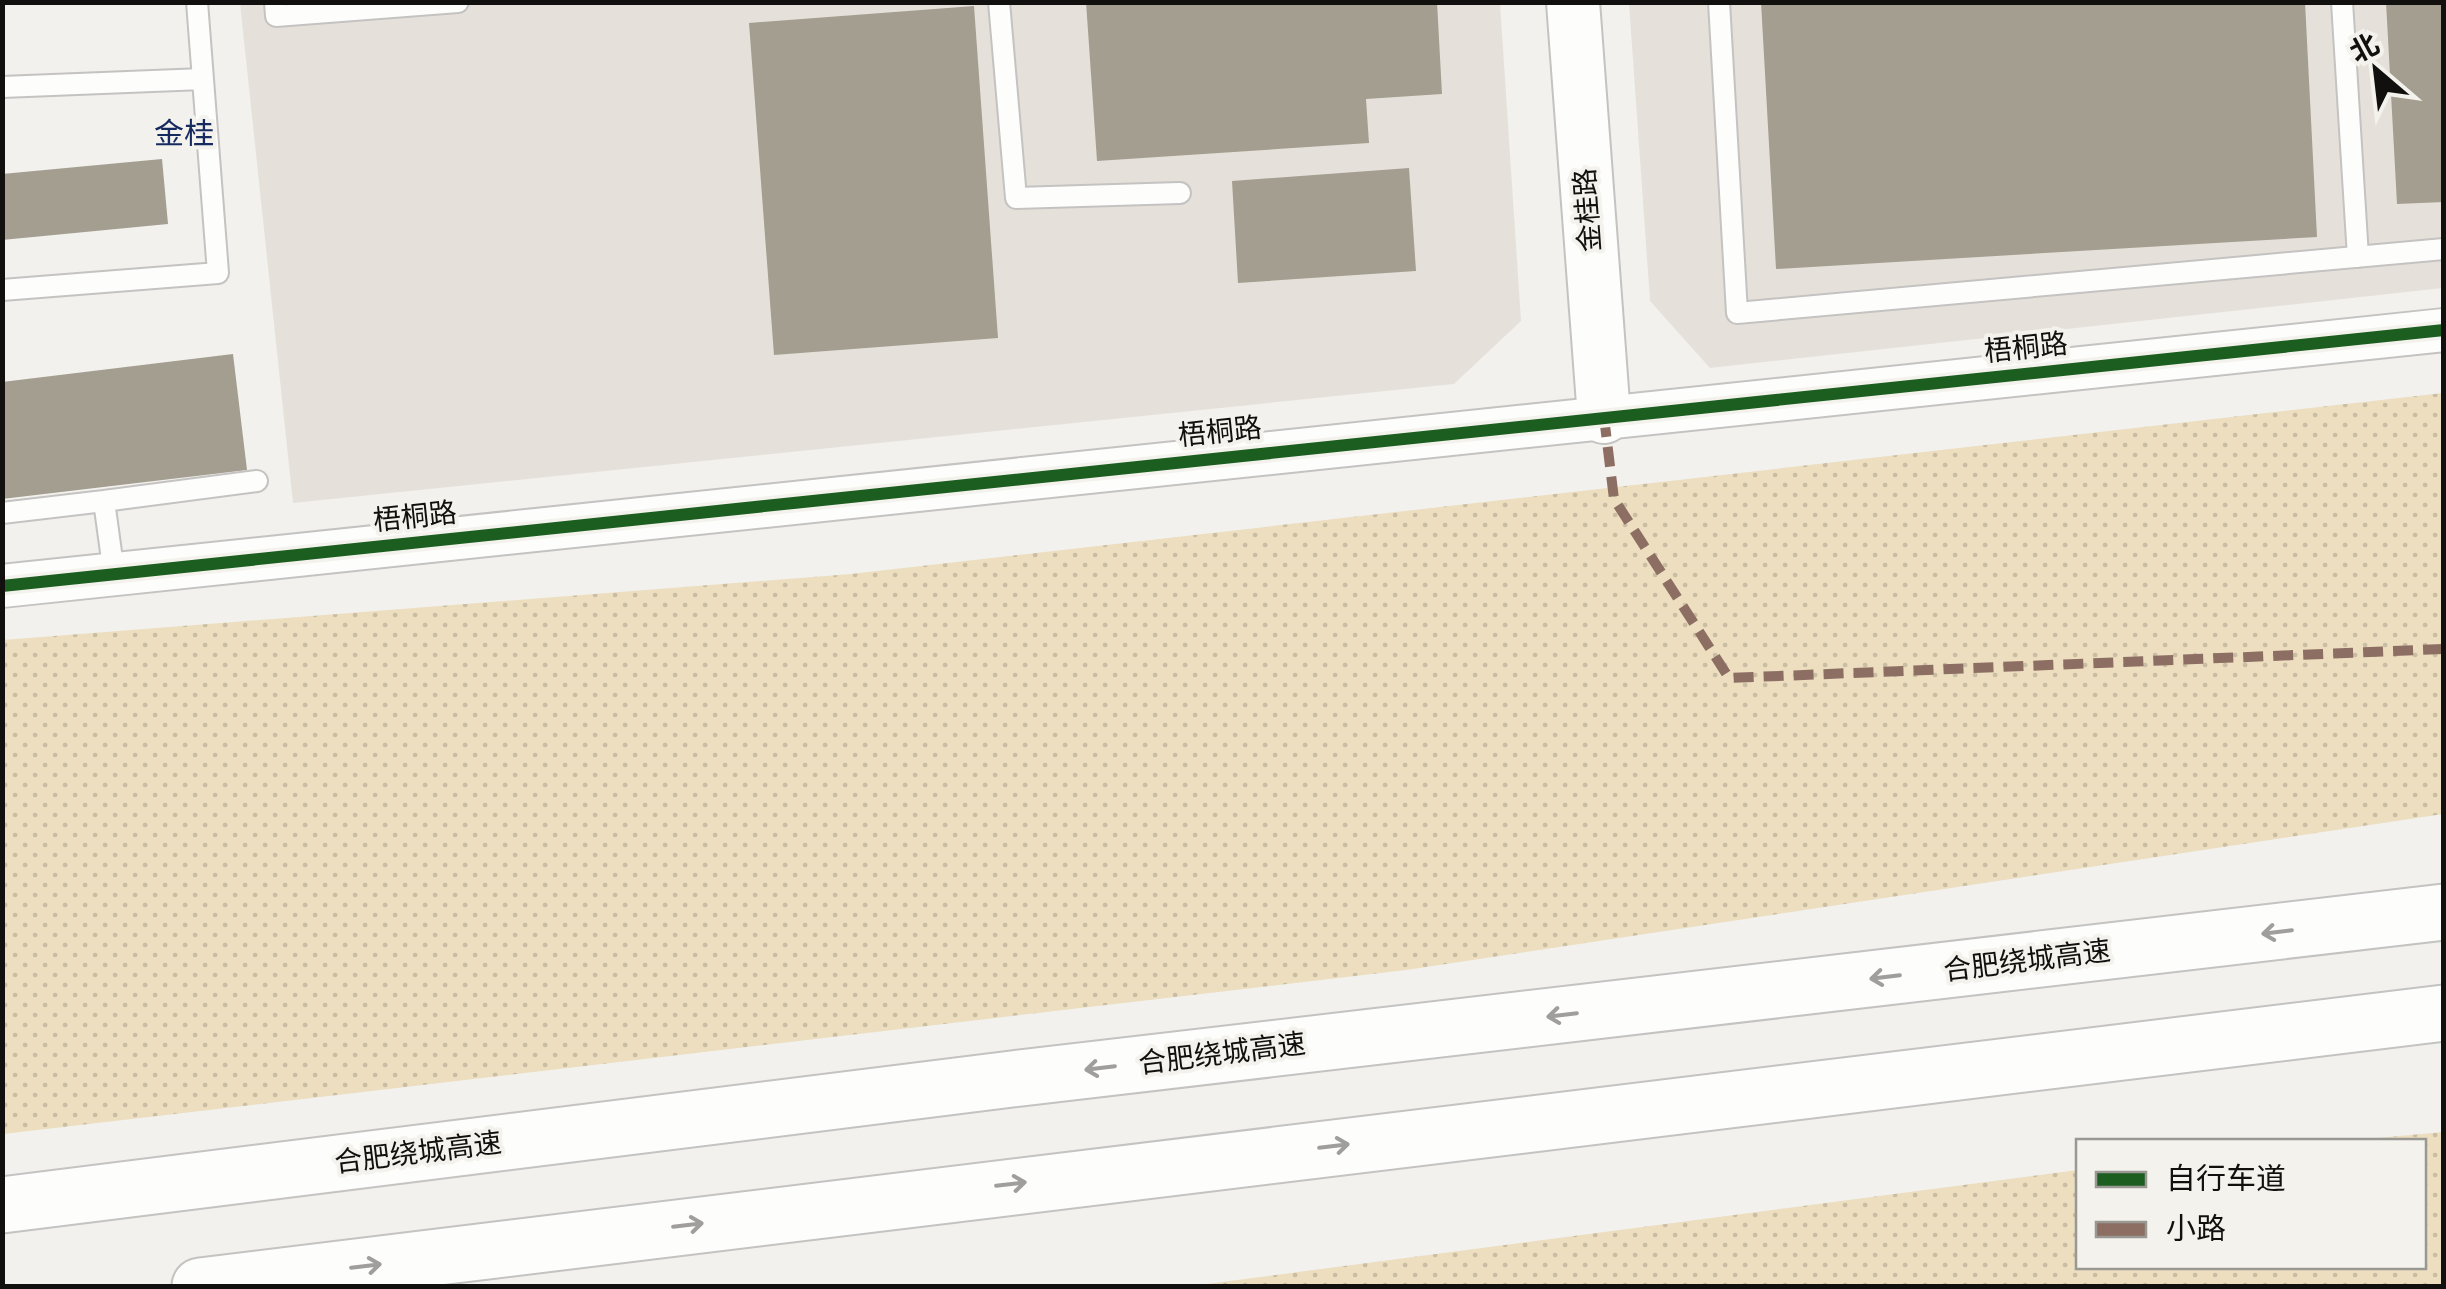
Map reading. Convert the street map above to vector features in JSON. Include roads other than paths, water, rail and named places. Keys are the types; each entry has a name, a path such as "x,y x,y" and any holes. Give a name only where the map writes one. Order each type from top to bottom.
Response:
{"highway":[{"name":"合肥绕城高速","path":"2,1205 1012,1078 2444,910"},
{"path":"200,1286 2444,1014"},
{"path":"2357,1024 2444,1030"}],"street":[{"name":"金桂路","path":"1573,2 1604,416"},
{"name":"梧桐路","path":"2,586 2444,330"}],"lane":[{"path":"2,290 218,273 196,2"},
{"path":"275,2 276,16 458,2"},
{"path":"998,2 1016,198 1180,193"},
{"path":"1719,2 1738,313 2444,249"},
{"path":"2342,2 2358,256"},
{"path":"2,87 202,79"},
{"path":"2,512 257,481"},
{"path":"104,502 114,574"}],"district":[{"name":"金桂","path":"184,134"}]}
